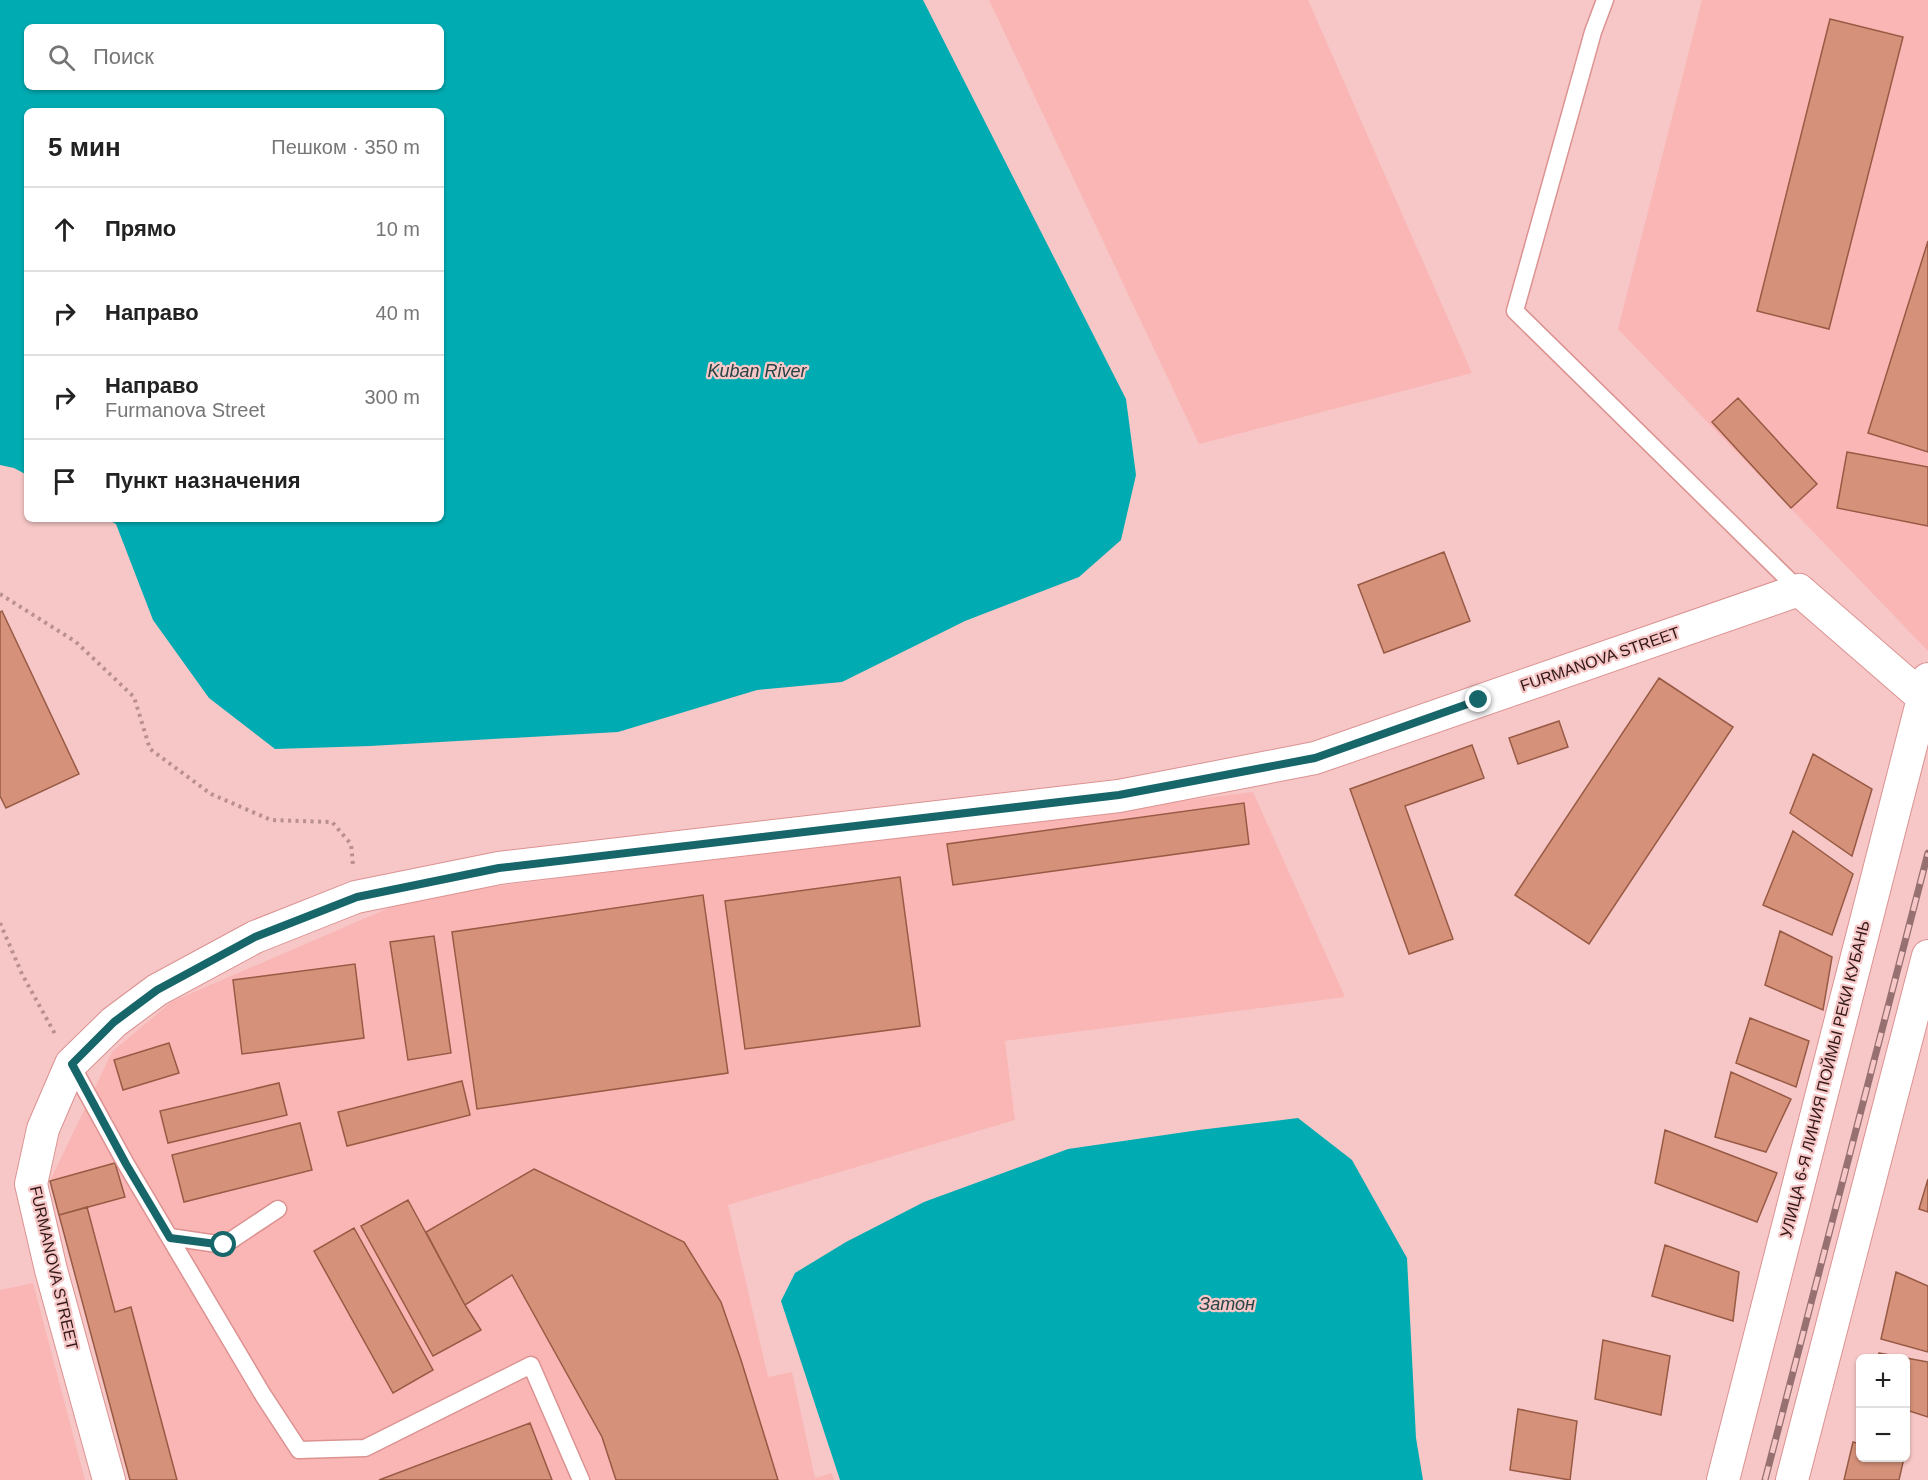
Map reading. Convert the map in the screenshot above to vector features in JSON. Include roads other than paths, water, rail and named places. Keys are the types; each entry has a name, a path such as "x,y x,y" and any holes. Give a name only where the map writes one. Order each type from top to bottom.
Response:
{"street":[{"path":"1799,590 1926,692"},
{"name":"FURMANOVA STREET","path":"108,1480 51,1270 31,1184 43,1129 72,1064 114,1022 157,990 255,937 357,897 499,868 1119,795 1315,758 1799,590"},
{"name":"УЛИЦА 6-Я ЛИНИЯ ПОЙМЫ РЕКИ КУБАНЬ","path":"1723,1480 1926,692"},
{"path":"1792,1480 1928,956"}],"lane":[{"path":"1605,0 1593,32 1515,311 1799,590"},
{"path":"72,1064 126,1164 263,1395 299,1450 365,1448 531,1365 581,1480"},
{"path":"170,1238 224,1245 278,1209"}],"water":[{"name":"Kuban River","path":"0,0 923,0 1126,399 1136,475 1121,540 1079,577 965,621 842,682 757,690 618,732 275,749 209,698 153,620 116,524 112,522 444,522 444,108 24,108 24,473 0,465"},
{"name":"Затон","path":"1298,1118 1352,1160 1407,1258 1416,1438 1423,1480 840,1480 781,1301 795,1273 846,1242 924,1202 1068,1149"}],"railway":[{"path":"1765,1480 1928,853"}]}
